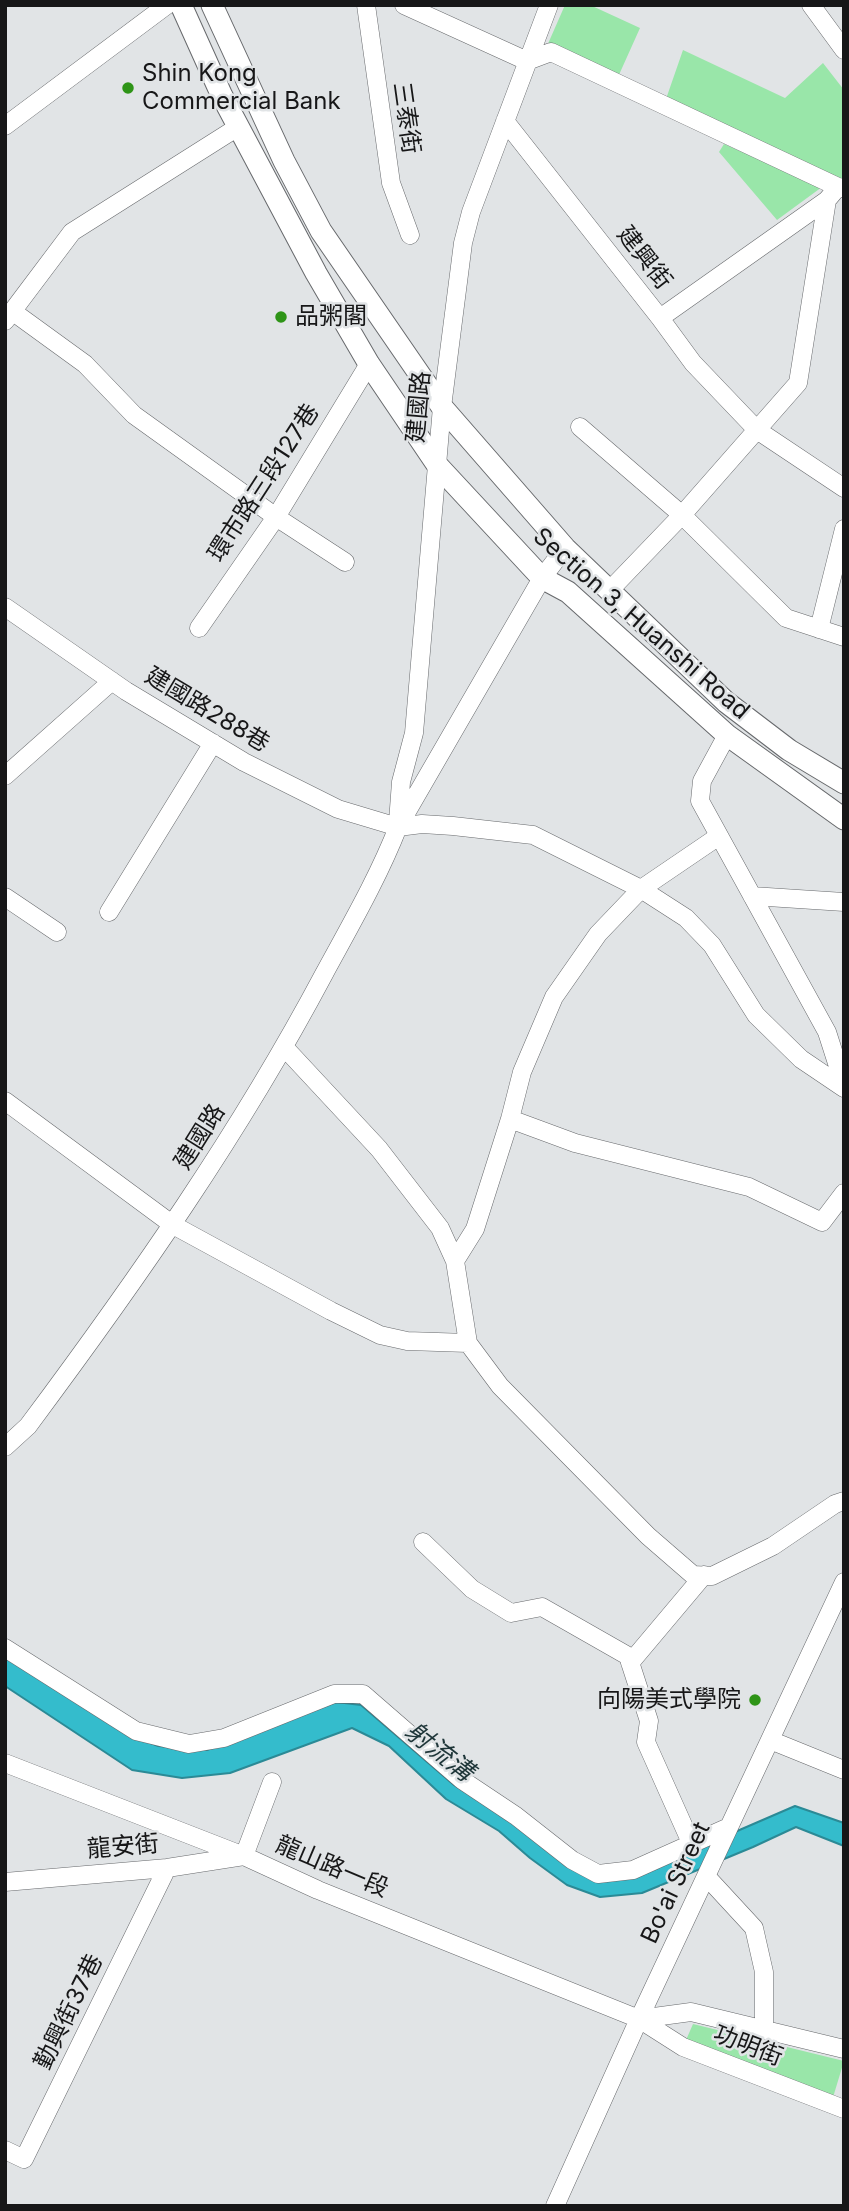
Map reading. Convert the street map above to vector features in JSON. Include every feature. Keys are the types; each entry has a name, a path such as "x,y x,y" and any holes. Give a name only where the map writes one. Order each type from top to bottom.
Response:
{"main road":[{"name":"Section 3, Huanshi Road","path":"181,5 222,96 316,273 369,364 438,466 542,578 568,592 727,735 844,818"},
{"name":"Section 3, Huanshi Road","path":"212,5 284,161 321,231 442,407 565,548 726,702 789,750 844,783"}],"street":[{"path":"5,126 167,5"},
{"name":"三泰街","path":"366,5 391,183 410,235"},
{"path":"404,5 527,61 551,52 836,192 798,383 682,515 609,591"},
{"name":"建國路","path":"398,827 401,782 414,733 442,407 463,243 471,212 549,5"},
{"path":"811,5 844,50"},
{"name":"建興街","path":"505,121 660,318 836,192"},
{"path":"239,127 72,232 9,316 85,364 134,415 276,517 345,562"},
{"path":"660,318 693,363 757,430 844,488"},
{"name":"環市路三段127巷","path":"199,628 276,517 369,364"},
{"path":"579,427 682,515 786,618 844,637"},
{"path":"818,629 844,529"},
{"name":"建國路","path":"5,1447 28,1426 173,1225 285,1048 383,864 398,827 542,578 565,548"},
{"name":"建國路288巷","path":"5,607 112,681 244,762 338,809 398,827"},
{"path":"5,776 112,681"},
{"path":"727,735 702,780 699,801 827,1032 844,1086"},
{"path":"109,912 213,743"},
{"path":"398,827 422,824 533,835 641,889 686,918 712,945 756,1016 801,1059 844,1086"},
{"path":"455,1261 475,1229 522,1073 554,997 598,934 641,889 719,836"},
{"path":"752,896 844,902"},
{"path":"5,897 57,932"},
{"path":"285,1048 379,1149 440,1228 455,1261 468,1343 500,1386 648,1536 693,1575 712,1576 773,1546 844,1501"},
{"path":"5,1101 173,1225 380,1335 407,1341 468,1343"},
{"path":"510,1119 575,1143 749,1186 822,1222 844,1193"},
{"path":"423,1542 472,1590 511,1613 542,1607 628,1656 649,1721 646,1742 692,1845"},
{"path":"630,1663 704,1575"},
{"name":"Bo'ai Street","path":"555,2206 639,2019 844,1582"},
{"path":"5,1648 136,1731 189,1744 224,1738 334,1694 363,1693 462,1780 516,1816 572,1860 598,1874 633,1870 692,1845 722,1842"},
{"path":"770,1740 844,1770"},
{"name":"龍山路一段","path":"5,1763 244,1856 318,1890 639,2019"},
{"path":"244,1856 272,1782"},
{"name":"龍安街","path":"5,1882 167,1868 244,1856"},
{"name":"勤興街37巷","path":"5,2150 24,2159 167,1868"},
{"path":"706,1876 754,1928 764,1972 764,2030"},
{"path":"639,2019 691,2012 844,2049"},
{"name":"功明街","path":"639,2019 683,2047 844,2109"}],"green space":[{"path":"565,5 590,5 640,28 618,77 547,46"},
{"path":"683,50 785,98 823,63 844,90 844,181 666,99"},
{"path":"724,144 822,187 777,220 719,152"},
{"path":"693,2024 844,2061 831,2104 683,2047"}],"water":[{"path":"5,1655 132,1735 158,1746 207,1750 336,1702 361,1705 454,1785 515,1822 568,1866 640,1873 795,1806 844,1823 844,1846 796,1827 642,1893 600,1897 567,1885 499,1831 446,1799 389,1746 352,1728 230,1773 182,1778 132,1770 5,1686"}],"place":[{"name":"Shin Kong Commercial Bank","path":"128,88"},
{"name":"品粥閣","path":"281,317"},
{"name":"向陽美式學院","path":"755,1700"}],"water label":[{"name":"射流溝","path":"439,1752"}]}
